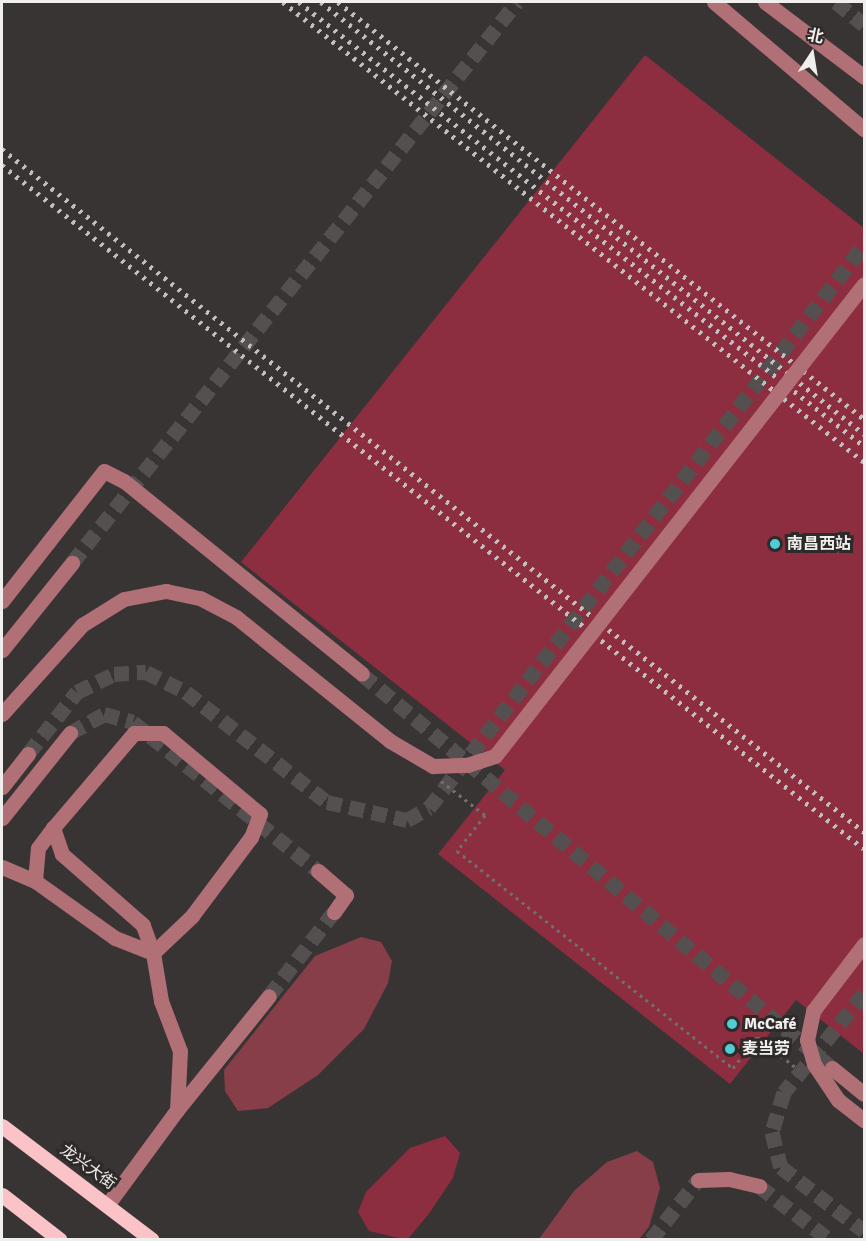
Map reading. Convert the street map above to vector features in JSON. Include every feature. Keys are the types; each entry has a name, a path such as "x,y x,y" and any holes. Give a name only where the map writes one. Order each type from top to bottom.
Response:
{"main road":[{"name":"龙兴大街","path":"2,1126 152,1239"},
{"path":"2,1195 60,1239"}],"street":[{"path":"714,2 864,129"},
{"path":"765,2 864,77"},
{"path":"2,714 81,625 124,599 166,591 200,598 236,617 390,741 433,766 467,765 495,756 864,284"},
{"path":"2,601 104,471 124,481 362,674"},
{"path":"2,650 72,563"},
{"path":"2,818 70,733"},
{"path":"34,881 38,848 134,733 163,733 260,814 251,837 192,916 153,953"},
{"path":"2,787 28,754"},
{"path":"53,828 62,854 144,925 153,953 161,1001 180,1051 177,1110"},
{"path":"2,867 34,881 115,938 153,953"},
{"path":"318,871 346,895 334,912"},
{"path":"864,944 813,1011 807,1040 814,1064 838,1100 864,1120"},
{"path":"108,1204 177,1110 269,996"},
{"path":"831,1068 864,1094"},
{"path":"698,1180 729,1179 759,1186"}],"path":[{"path":"433,775 485,815 457,851 733,1068 758,1038 802,1072"}],"shaded area":[{"path":"361,937 381,942 392,961 388,983 364,1029 318,1075 268,1108 238,1111 225,1091 224,1070 315,956"},
{"path":"637,1151 653,1162 660,1188 649,1227 639,1239 539,1239 574,1191 607,1162"}],"building":[{"path":"645,55 864,228 864,1054 796,1000 730,1084 438,854 505,770 241,562"},
{"path":"445,1136 460,1153 453,1178 428,1215 407,1240 369,1231 358,1212 366,1192 410,1148"}],"tunnel":[{"path":"72,563 517,2"},
{"path":"836,2 864,25"},
{"path":"28,754 77,692 114,674 146,672 186,692 327,802 407,820 429,808 864,245"},
{"path":"362,674 832,1068"},
{"path":"70,733 104,714 133,722 318,871"},
{"path":"269,996 334,912"},
{"path":"864,994 784,1092 772,1132 781,1167 864,1231"},
{"path":"651,1240 698,1180"},
{"path":"759,1186 830,1240"}],"railway":[{"path":"283,2 864,462"},
{"path":"299,2 864,446"},
{"path":"321,2 864,434"},
{"path":"338,2 864,419"},
{"path":"2,149 864,832"},
{"path":"2,165 864,849"}],"place":[{"name":"南昌西站","path":"775,544"},
{"name":"McCafé","path":"732,1024"},
{"name":"麦当劳","path":"730,1049"}]}
